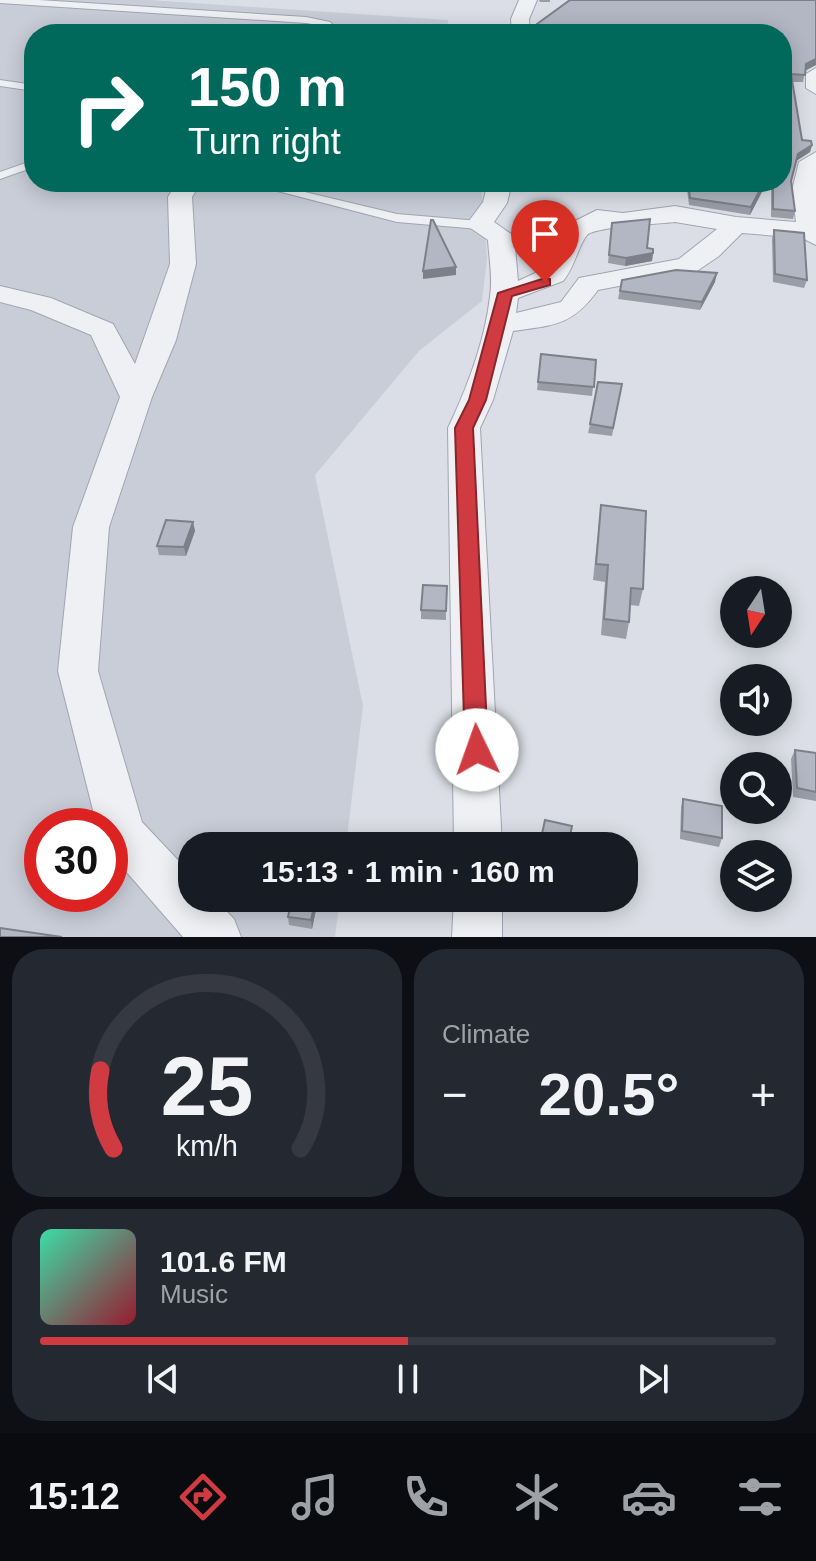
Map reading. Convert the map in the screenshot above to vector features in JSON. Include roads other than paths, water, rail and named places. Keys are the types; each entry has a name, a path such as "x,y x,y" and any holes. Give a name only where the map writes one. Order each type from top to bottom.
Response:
{"street":[{"path":"520,24 528,0"},
{"path":"816,74 816,88"},
{"path":"502,309 555,275 564,265 576,230 597,218 623,221 675,214 813,234 804,190 811,162 816,159"},
{"path":"183,192 180,197 183,264 161,340 136,397 91,527 78,671 122,833 216,937"},
{"path":"478,832 464,428 477,400 502,309 501,236 479,225 495,203 498,192"},
{"path":"502,309 547,317 571,308 589,284 687,265 710,250 736,225"},
{"path":"0,294 41,304 103,330 136,397"},
{"path":"477,937 478,912"}],"lane":[{"path":"0,0 306,20 327,24"},
{"path":"0,83 24,87"},
{"path":"0,176 24,167"},
{"path":"290,192 397,218 479,225"}]}
